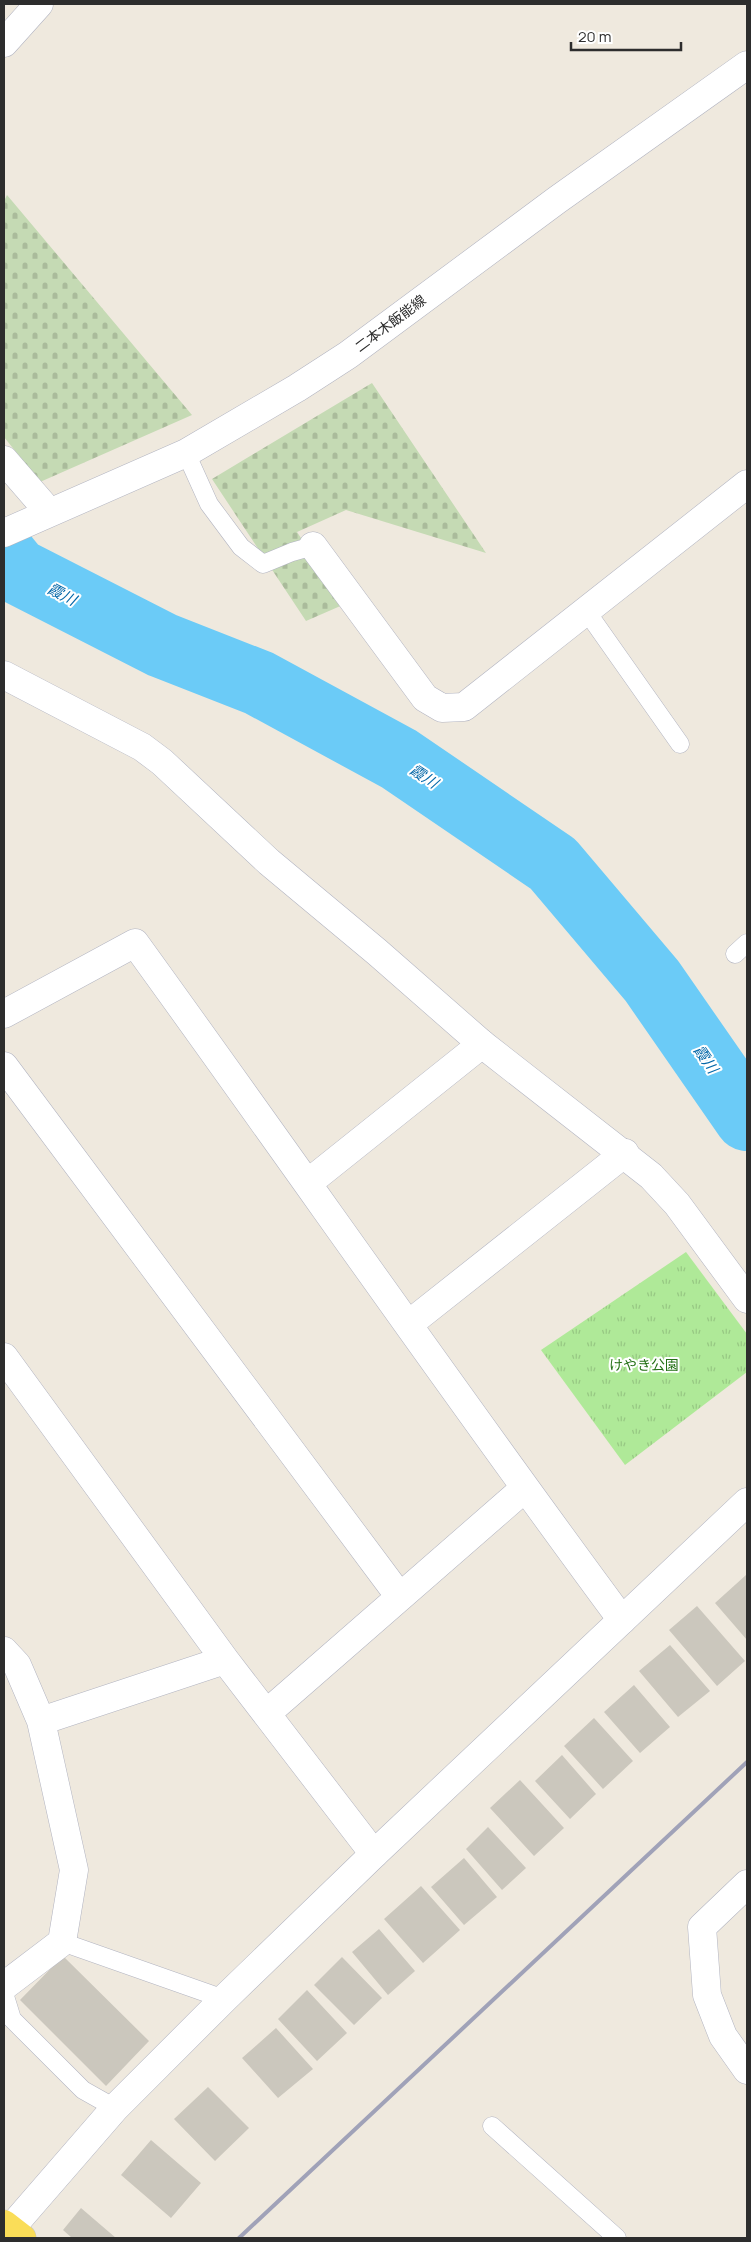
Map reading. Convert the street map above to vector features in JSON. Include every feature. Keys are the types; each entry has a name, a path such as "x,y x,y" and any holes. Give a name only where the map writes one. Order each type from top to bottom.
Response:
{"street":[{"path":"4,43 39,4"},
{"name":"二本木飯能線","path":"4,533 186,452 297,388 348,355 557,200 747,65"},
{"path":"4,460 39,517"},
{"path":"313,546 425,698 442,708 464,708 747,484"},
{"path":"4,675 142,747 162,762 269,862 378,952 482,1044 624,1153 651,1176 677,1204 747,1299"},
{"path":"4,1014 135,943 525,1488 622,1620"},
{"path":"308,1183 482,1044"},
{"path":"4,1066 400,1597"},
{"path":"409,1324 624,1153"},
{"path":"4,1357 225,1660 268,1713 374,1854"},
{"path":"268,1713 525,1488"},
{"path":"12,2230 115,2108 224,1999 374,1854 747,1502"},
{"path":"4,1651 17,1665 41,1721 74,1870 62,1942 4,1986"},
{"path":"41,1721 225,1660"},
{"path":"747,1884 702,1927 707,1995 723,2036 747,2070"}],"lane":[{"path":"186,452 209,504 240,548 263,564 313,546"},
{"path":"587,612 680,744"},
{"path":"62,1942 224,1999"},
{"path":"4,1993 12,2019 83,2090 115,2108"},
{"path":"492,2126 616,2238"}],"green space":[{"path":"7,195 192,415 40,482 4,437 4,201"},
{"path":"372,383 486,553 346,510 297,532 345,604 306,621 212,479"},
{"name":"けやき公園","path":"686,1252 747,1334 747,1372 625,1465 541,1350"}],"building":[{"path":"746,1575 747,1577 747,1640 715,1603"},
{"path":"697,1606 745,1661 717,1686 669,1630"},
{"path":"670,1645 710,1691 678,1717 639,1671"},
{"path":"634,1685 670,1727 640,1753 604,1712"},
{"path":"594,1718 633,1761 603,1789 564,1746"},
{"path":"562,1755 596,1794 570,1819 535,1781"},
{"path":"520,1780 564,1828 534,1856 490,1808"},
{"path":"488,1827 526,1868 502,1890 466,1849"},
{"path":"464,1858 497,1897 464,1925 431,1887"},
{"path":"421,1886 460,1930 423,1963 384,1919"},
{"path":"379,1929 415,1971 388,1995 352,1952"},
{"path":"63,1956 149,2041 106,2086 20,2000"},
{"path":"342,1957 382,1998 354,2025 314,1985"},
{"path":"307,1990 347,2033 317,2061 278,2019"},
{"path":"276,2028 313,2069 278,2098 242,2058"},
{"path":"208,2087 249,2128 215,2161 174,2119"},
{"path":"151,2140 201,2183 171,2218 121,2175"},
{"path":"81,2208 116,2238 72,2238 63,2230"}],"waterway":[{"name":"霞川","path":"4,555 17,571 162,645 259,683 399,759 553,864 652,981 747,1118"}],"railway":[{"path":"239,2238 747,1762"}]}
